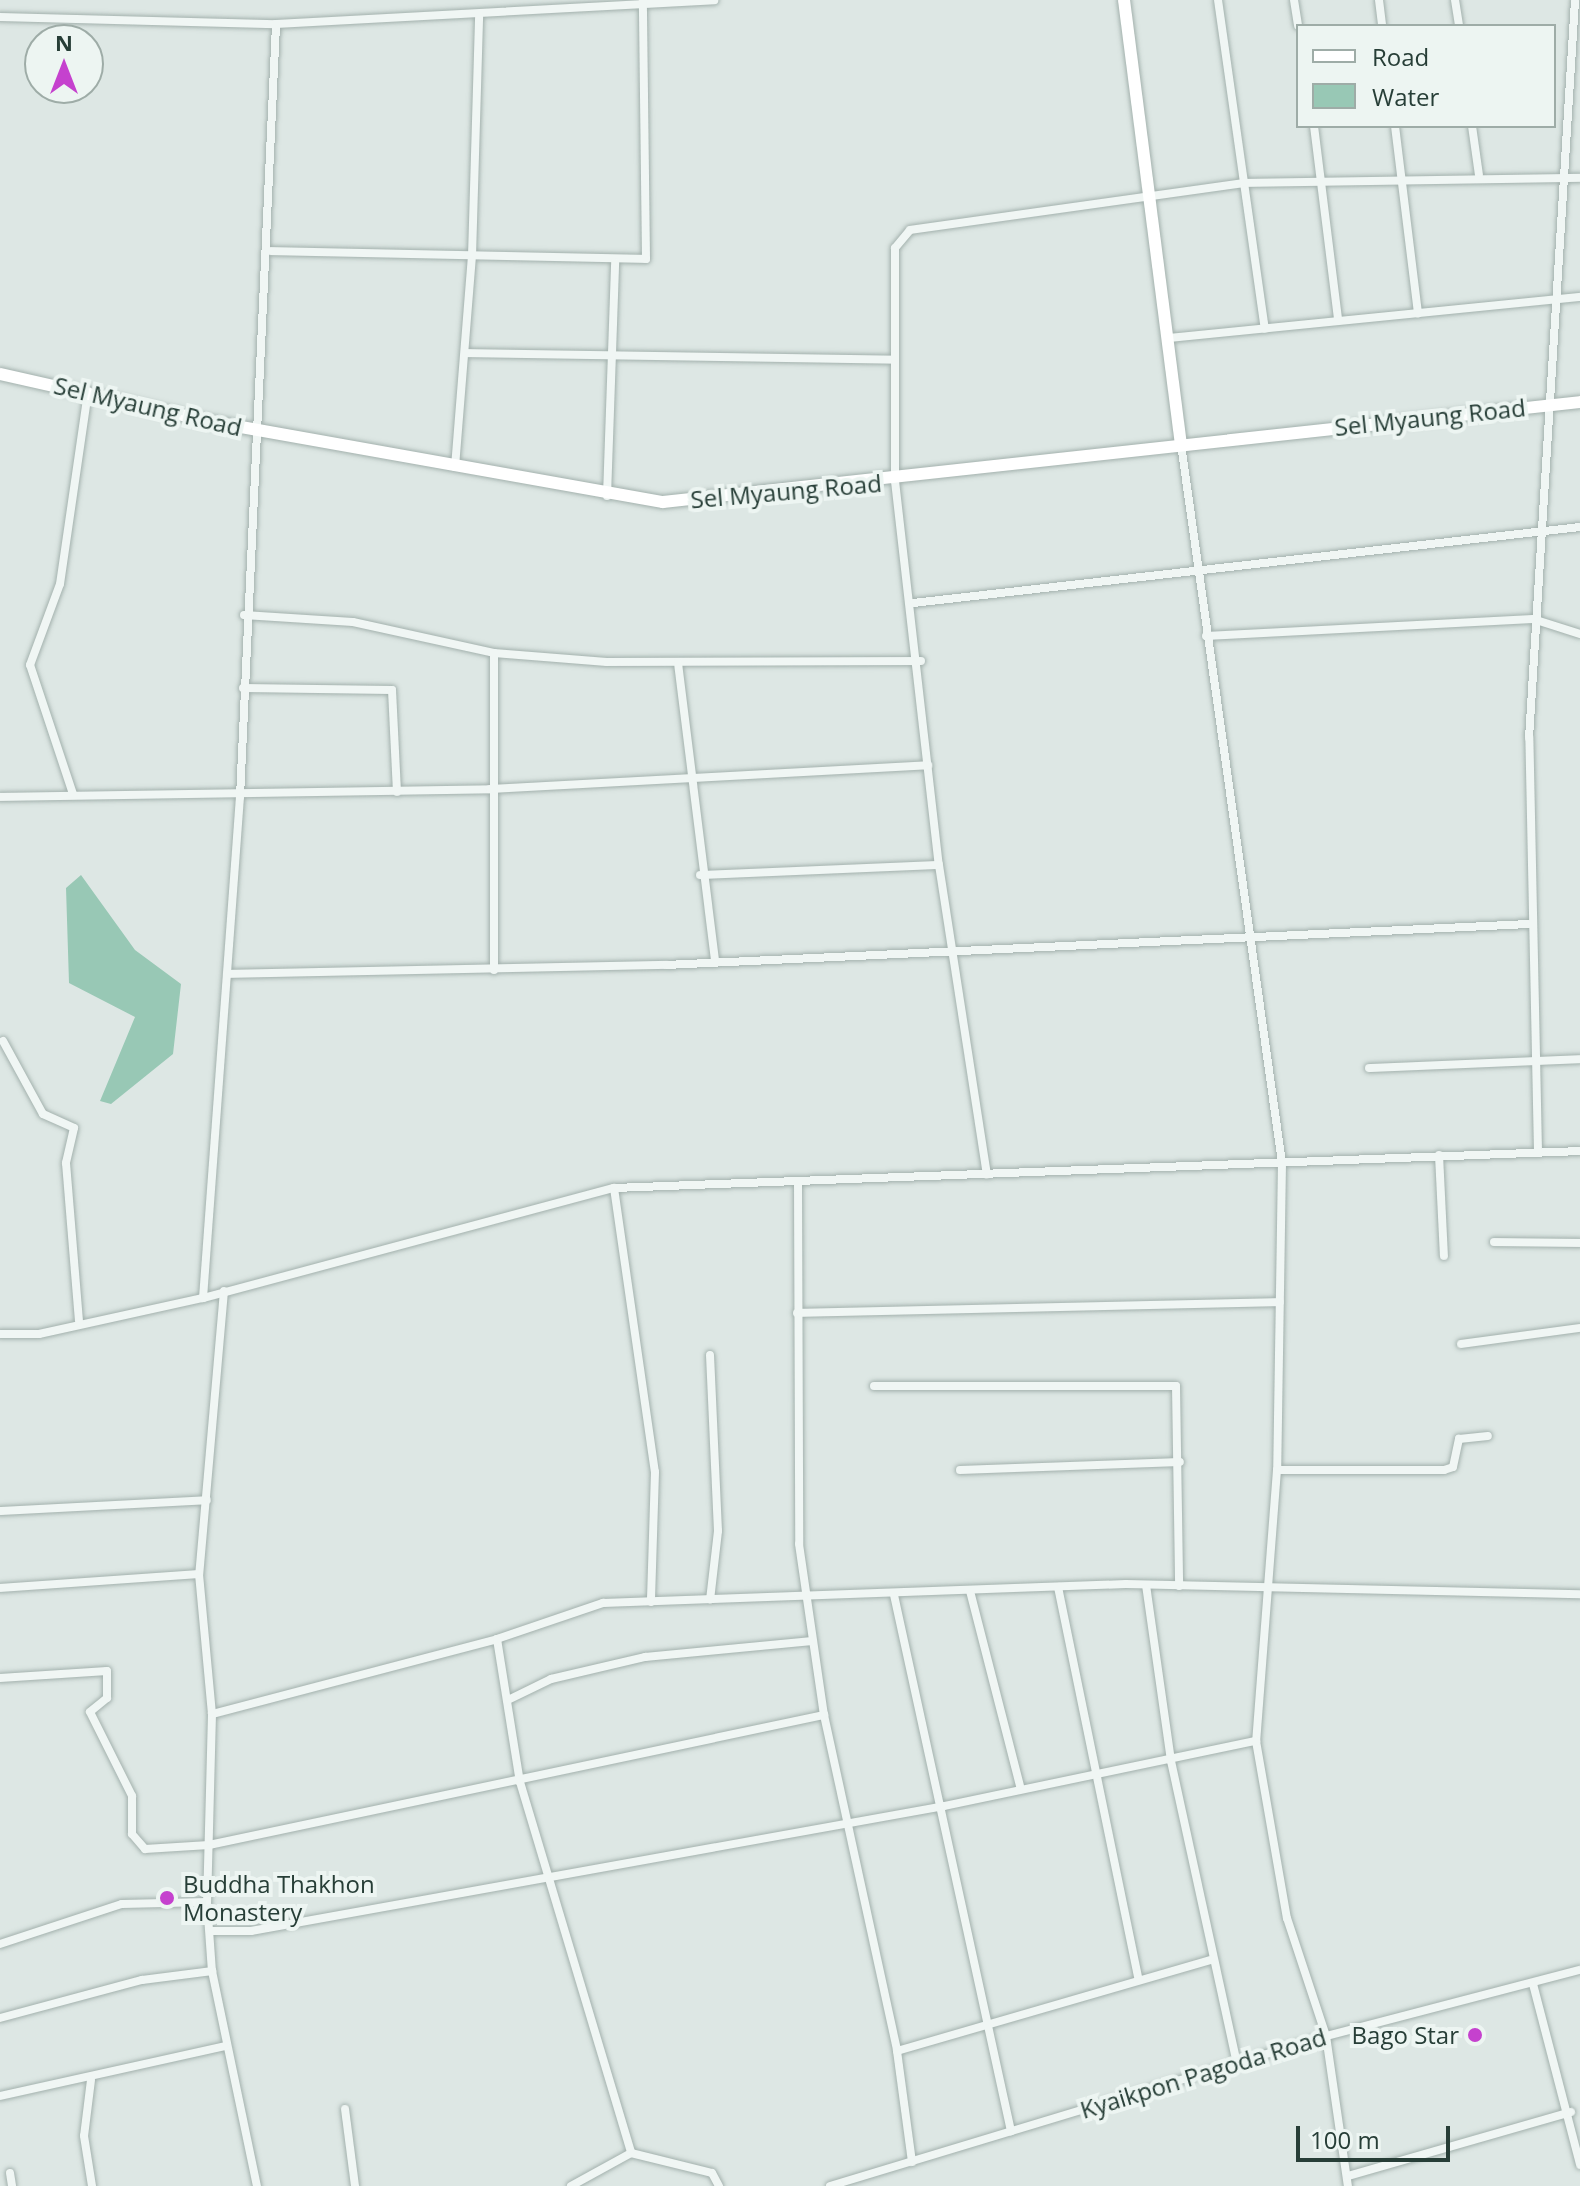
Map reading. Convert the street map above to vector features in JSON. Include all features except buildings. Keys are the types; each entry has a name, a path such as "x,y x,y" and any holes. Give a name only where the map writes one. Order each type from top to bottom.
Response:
{"main road":[{"path":"1124,0 1152,190 1181,444"},
{"name":"Sel Myaung Road","path":"0,374 255,430 607,497 663,502 895,481 1181,444 1580,402"}],"street":[{"path":"563,0 564,11"},
{"path":"0,17 276,24 479,17 644,2 714,0"},
{"path":"1218,0 1265,329"},
{"path":"1294,0 1298,24"},
{"path":"1379,0 1382,24"},
{"path":"1455,0 1459,24"},
{"path":"1538,1151 1537,1062 1529,924 1533,619 1554,403 1560,297 1561,177 1575,0"},
{"path":"271,251 639,263 650,253 644,2"},
{"path":"455,468 472,256 479,17"},
{"path":"203,1298 240,797 244,615 255,430 271,251 276,24"},
{"path":"1314,128 1338,320"},
{"path":"1395,128 1418,314"},
{"path":"1472,128 1479,175"},
{"path":"987,1174 939,865 921,661 895,481 895,248 910,230 1152,190 1402,177 1479,175 1580,178"},
{"path":"607,497 615,262"},
{"path":"1168,338 1580,297"},
{"path":"465,353 610,358 895,360"},
{"path":"73,794 30,665 60,584 88,391"},
{"path":"1181,444 1282,1163 1277,1470 1256,1741 1287,1918 1326,2036 1348,2181 1571,2112"},
{"path":"913,603 1196,566 1580,527"},
{"path":"244,615 353,622 494,653 678,663 921,661"},
{"path":"1206,636 1533,619 1580,634"},
{"path":"494,653 490,789 494,970"},
{"path":"678,663 692,773 700,875 715,962"},
{"path":"243,688 392,690 397,792"},
{"path":"0,797 73,794 240,797 490,789 692,773 928,765"},
{"path":"700,875 939,865"},
{"path":"227,974 494,970 954,953 1529,924"},
{"path":"2,1040 43,1114 74,1128 66,1163 79,1320"},
{"path":"0,1055 2,1040"},
{"path":"1369,1068 1580,1059"},
{"path":"0,1334 39,1334 79,1320 203,1298 614,1188 1580,1151"},
{"path":"1439,1155 1444,1256"},
{"path":"798,1182 798,1529 824,1715 850,1819 897,2051 912,2162"},
{"path":"614,1188 655,1472 651,1602"},
{"path":"1494,1242 1580,1243"},
{"path":"224,1291 199,1574 212,1714 207,1902 212,1971 257,2186"},
{"path":"797,1313 1280,1302"},
{"path":"1461,1344 1580,1328"},
{"path":"710,1355 718,1531 710,1600"},
{"path":"874,1386 1176,1386 1180,1462 1179,1586"},
{"path":"1277,1470 1444,1470 1453,1467 1459,1439 1488,1436"},
{"path":"960,1470 1180,1462"},
{"path":"0,1511 207,1500"},
{"path":"0,1588 199,1574"},
{"path":"1146,1585 1171,1761 1210,1960 1237,2063"},
{"path":"212,1714 497,1639 603,1603 1146,1585 1580,1594"},
{"path":"1058,1587 1139,1980"},
{"path":"970,1591 1020,1786"},
{"path":"894,1595 985,2025 1011,2131"},
{"path":"497,1639 510,1699 520,1782 631,2153"},
{"path":"510,1699 551,1679 645,1657 812,1641"},
{"path":"0,1678 107,1671 107,1698 90,1712 132,1796 132,1834 145,1849 209,1845 520,1782 824,1715"},
{"path":"210,1931 251,1931 850,1819 939,1807 1020,1786 1171,1761 1256,1741"},
{"path":"0,1944 122,1904 207,1902"},
{"path":"897,2051 1210,1960"},
{"name":"Kyaikpon Pagoda Road","path":"830,2186 1326,2036 1580,1970"},
{"path":"0,2018 142,1980 212,1971"},
{"path":"1533,1984 1571,2112 1580,2165"},
{"path":"0,2096 91,2080 226,2046"},
{"path":"91,2080 84,2136 92,2186"},
{"path":"345,2109 355,2186"},
{"path":"571,2186 631,2153 712,2173 719,2186"},
{"path":"10,2173 12,2186"}],"water":[{"path":"81,875 135,950 181,984 173,1054 111,1104 100,1101 135,1017 69,983 66,888"}],"place":[{"name":"Buddha Thakhon Monastery","path":"167,1898"},
{"name":"Bago Star","path":"1475,2035"}]}
